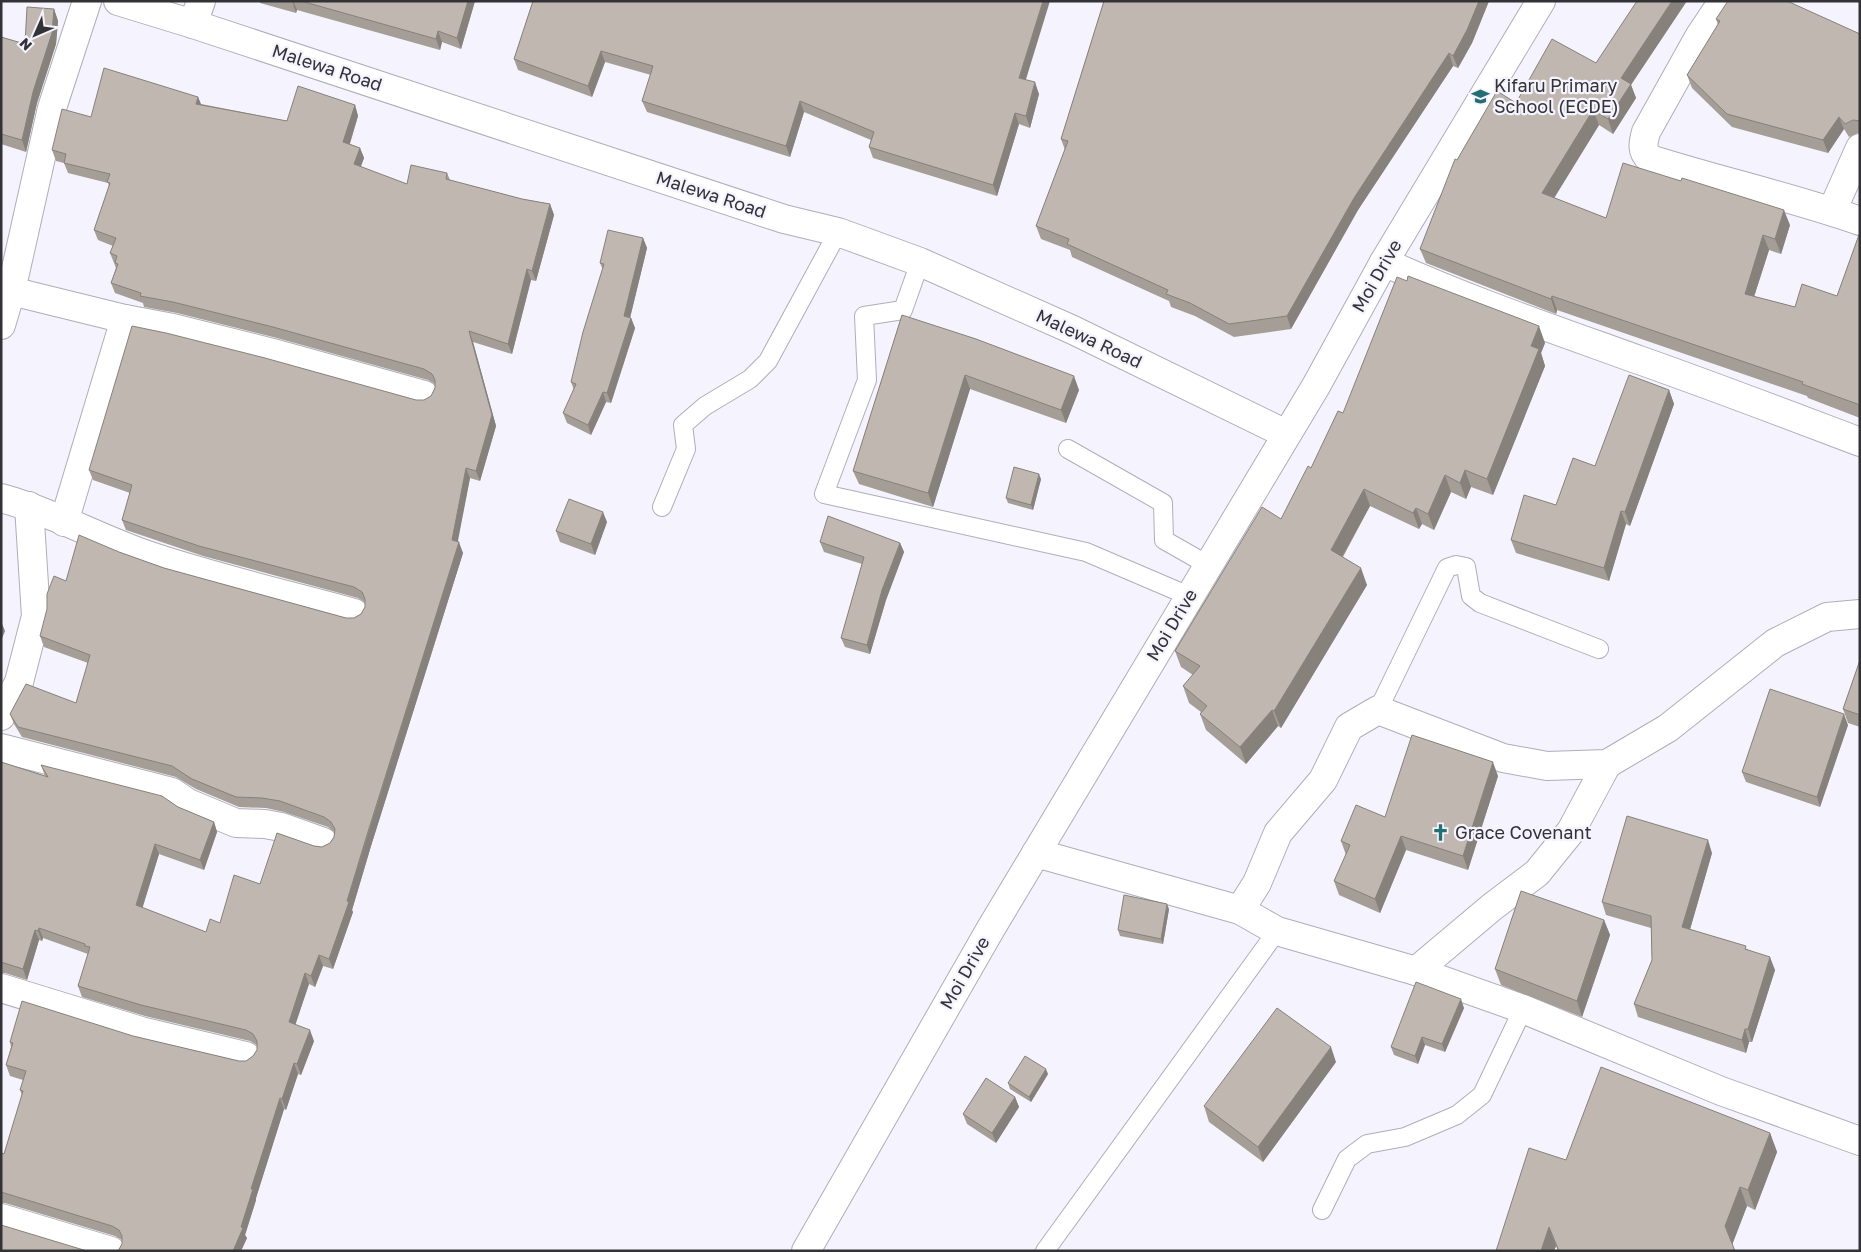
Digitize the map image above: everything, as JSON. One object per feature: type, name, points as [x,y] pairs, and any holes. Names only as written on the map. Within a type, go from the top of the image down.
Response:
[{"type":"street","points":[[1,325],[6,288],[52,108],[86,1]]},
{"type":"street","name":"Malewa Road","points":[[118,1],[197,13],[775,216],[838,232],[920,262],[1073,330],[1286,434]]},
{"type":"street","name":"Moi Drive","points":[[806,1251],[990,930],[1316,386],[1384,262],[1542,1]]},
{"type":"street","points":[[1723,1],[1700,37],[1646,132],[1643,145],[1645,154],[1650,159],[1703,176],[1832,211],[1860,221]]},
{"type":"street","points":[[1832,211],[1860,148]]},
{"type":"street","points":[[1384,262],[1435,286],[1498,310],[1642,360],[1860,442]]},
{"type":"street","points":[[6,288],[125,320],[173,328],[273,353],[424,395]]},
{"type":"street","points":[[64,522],[125,320]]},
{"type":"street","points":[[1,498],[29,506],[146,555],[216,576],[354,612]]},
{"type":"street","points":[[1,716],[19,682],[36,616],[29,506]]},
{"type":"street","points":[[1240,910],[1257,883],[1278,833],[1323,780],[1349,727],[1378,710],[1503,758],[1548,766],[1606,764],[1668,728],[1775,643],[1827,617],[1860,614]]},
{"type":"street","points":[[2,748],[172,792],[188,803],[236,823],[265,824],[281,827],[323,842]]},
{"type":"street","points":[[1416,971],[1492,907],[1537,873],[1571,831],[1606,764]]},
{"type":"street","points":[[1036,853],[1240,910],[1277,931],[1416,971],[1523,1009],[1721,1091],[1860,1141]]},
{"type":"street","points":[[1,988],[141,1031],[246,1056]]},
{"type":"street","points":[[1,1218],[111,1251]]},
{"type":"lane","points":[[662,507],[686,448],[683,425],[705,406],[750,379],[768,361],[838,232]]},
{"type":"lane","points":[[920,262],[903,310],[864,316],[867,380],[824,494],[1086,552],[1189,596]]},
{"type":"lane","points":[[1068,449],[1163,503],[1164,540],[1208,565]]},
{"type":"lane","points":[[1378,710],[1447,568],[1456,565],[1466,567],[1471,596],[1480,603],[1598,649]]},
{"type":"lane","points":[[1045,1251],[1277,931]]},
{"type":"lane","points":[[1322,1210],[1348,1159],[1367,1144],[1405,1137],[1457,1115],[1482,1095],[1523,1009]]},
{"type":"building","points":[[301,1],[468,1],[457,38],[438,31],[436,39]]},
{"type":"building","points":[[533,1],[1043,1],[1019,78],[1035,82],[1026,116],[1015,113],[993,185],[869,147],[874,132],[800,101],[786,146],[642,101],[653,66],[601,51],[588,86],[514,59]]},
{"type":"building","points":[[1104,1],[1479,1],[1467,30],[1453,56],[1449,53],[1354,198],[1287,316],[1229,324],[1190,303],[1166,294],[1168,290],[1067,244],[1069,239],[1036,226],[1068,141],[1061,139]]},
{"type":"building","points":[[1637,1],[1672,1],[1621,78],[1631,84],[1608,119],[1593,110],[1542,193],[1606,218],[1623,163],[1681,181],[1682,178],[1784,210],[1775,239],[1763,235],[1745,294],[1795,307],[1802,284],[1837,296],[1860,232],[1860,405],[1802,384],[1803,382],[1552,296],[1551,299],[1420,249],[1455,159],[1457,160],[1497,91],[1516,103],[1552,39],[1596,63]]},
{"type":"building","points":[[1728,1],[1787,1],[1860,34],[1860,121],[1853,120],[1845,124],[1839,117],[1823,140],[1727,114],[1687,75],[1720,21],[1716,19]]},
{"type":"building","points":[[27,7],[54,9],[52,33],[33,92],[22,140],[1,134],[1,37],[25,44]]},
{"type":"building","points":[[104,68],[198,97],[196,104],[287,121],[298,86],[355,105],[343,142],[360,148],[354,164],[407,184],[411,165],[447,173],[446,179],[522,199],[550,204],[532,271],[527,269],[508,344],[469,331],[492,415],[476,471],[466,468],[452,540],[459,542],[367,835],[347,901],[349,902],[329,959],[319,955],[311,976],[305,973],[289,1022],[310,1030],[297,1064],[294,1063],[282,1099],[280,1098],[251,1189],[253,1189],[241,1227],[243,1228],[233,1251],[118,1251],[122,1244],[122,1236],[119,1230],[112,1226],[1,1192],[1,1153],[4,1154],[23,1091],[20,1090],[26,1071],[6,1065],[13,1043],[10,1042],[22,1001],[133,1036],[239,1061],[246,1061],[253,1056],[257,1050],[257,1041],[253,1034],[246,1030],[141,1005],[78,986],[90,947],[39,928],[38,931],[35,930],[23,969],[1,962],[1,762],[48,777],[41,765],[162,796],[178,807],[214,822],[200,860],[155,844],[136,905],[206,932],[210,919],[220,923],[234,875],[260,884],[277,833],[322,847],[330,843],[334,837],[335,829],[331,822],[324,817],[280,801],[236,797],[192,779],[172,766],[18,727],[10,714],[26,684],[76,703],[90,655],[40,636],[47,609],[47,594],[54,576],[66,581],[79,535],[164,568],[346,618],[354,618],[361,614],[365,607],[365,599],[362,592],[354,587],[199,546],[122,520],[132,485],[89,470],[132,326],[265,358],[416,400],[424,400],[431,396],[435,388],[435,380],[432,374],[424,369],[273,327],[173,302],[140,296],[141,293],[111,283],[118,264],[115,263],[117,256],[110,253],[116,238],[94,230],[110,183],[107,182],[110,174],[64,163],[66,154],[52,150],[62,109],[91,117]]},
{"type":"building","points":[[608,230],[643,238],[624,316],[631,318],[607,393],[603,392],[588,425],[563,413],[576,384],[571,382],[583,332],[604,264],[600,263]]},
{"type":"building","points":[[1408,276],[1539,326],[1531,346],[1539,349],[1487,479],[1465,470],[1460,483],[1445,475],[1428,514],[1416,508],[1413,513],[1364,489],[1331,550],[1361,568],[1274,711],[1272,710],[1240,747],[1200,714],[1207,706],[1183,686],[1200,666],[1175,651],[1262,507],[1281,519],[1308,466],[1311,468],[1338,411],[1343,413],[1397,277],[1407,281]]},
{"type":"building","points":[[902,315],[976,339],[1074,376],[1061,410],[965,375],[928,493],[853,471]]},
{"type":"building","points":[[1629,375],[1669,390],[1625,512],[1621,511],[1604,568],[1511,540],[1524,495],[1556,505],[1573,458],[1595,466]]},
{"type":"building","points":[[1014,467],[1039,474],[1031,505],[1006,498]]},
{"type":"building","points":[[569,499],[603,512],[591,544],[556,531]]},
{"type":"building","points":[[828,516],[900,543],[882,590],[867,645],[841,638],[864,557],[820,542]]},
{"type":"building","points":[[1860,660],[1860,715],[1843,709]]},
{"type":"building","points":[[1770,689],[1844,714],[1817,797],[1742,772]]},
{"type":"building","points":[[1412,735],[1493,762],[1463,856],[1401,836],[1375,899],[1334,881],[1350,845],[1341,841],[1356,805],[1385,817]]},
{"type":"building","points":[[1627,816],[1708,840],[1682,927],[1746,946],[1745,949],[1770,957],[1748,1029],[1745,1029],[1742,1040],[1634,1004],[1652,960],[1651,916],[1602,902]]},
{"type":"building","points":[[1521,891],[1604,920],[1577,1001],[1495,969]]},
{"type":"building","points":[[1124,895],[1167,904],[1161,939],[1118,930]]},
{"type":"building","points":[[1416,982],[1461,999],[1442,1044],[1422,1037],[1415,1056],[1391,1047]]},
{"type":"building","points":[[1277,1008],[1331,1047],[1258,1147],[1204,1106]]},
{"type":"building","points":[[1025,1056],[1046,1069],[1029,1097],[1008,1083]]},
{"type":"building","points":[[1601,1067],[1770,1133],[1748,1190],[1740,1187],[1725,1226],[1735,1251],[1559,1251],[1549,1227],[1541,1251],[1496,1251],[1529,1148],[1566,1160]]},
{"type":"building","points":[[986,1078],[1015,1097],[992,1133],[963,1114]]},
{"type":"building","points":[[1,1225],[87,1251],[1,1251]]},
{"type":"place","name":"Kifaru Primary School (ECDE)","points":[[1480,96]]},
{"type":"place","name":"Grace Covenant","points":[[1441,833]]}]
